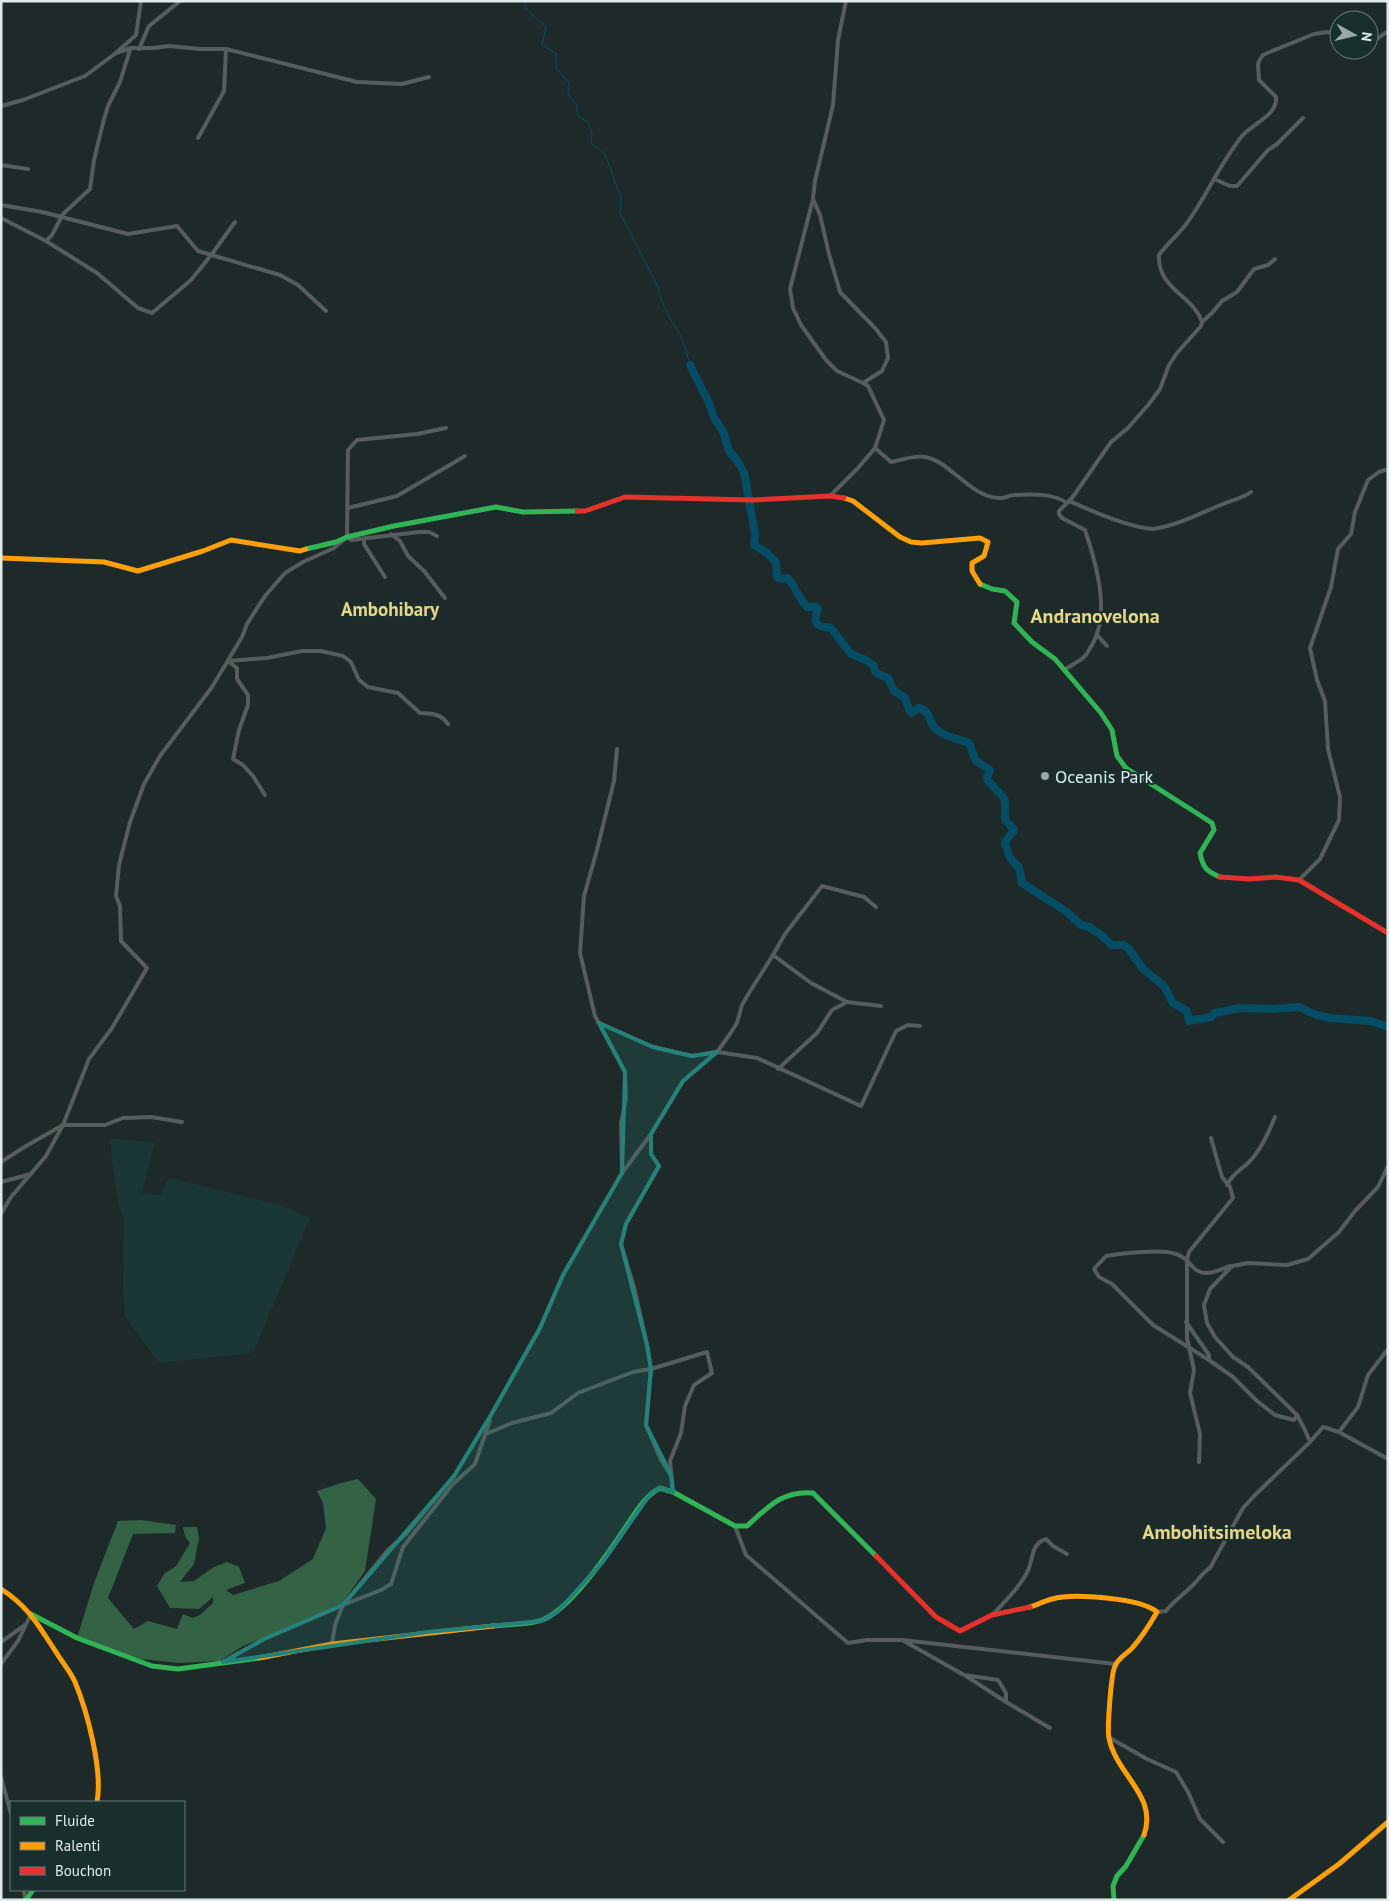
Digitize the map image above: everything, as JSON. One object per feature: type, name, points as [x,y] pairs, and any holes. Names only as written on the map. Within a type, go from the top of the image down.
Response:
[{"type":"street","points":[[1,106],[23,100],[85,76],[116,53],[136,35],[142,1]]},
{"type":"street","points":[[139,49],[149,26],[180,1]]},
{"type":"street","points":[[830,496],[875,448],[884,420],[868,386],[837,371],[826,360],[801,325],[793,308],[790,289],[813,199],[815,181],[833,105],[838,40],[846,1]]},
{"type":"street","points":[[1202,322],[1195,310],[1168,284],[1159,263],[1159,255],[1188,222],[1243,135],[1267,115],[1276,102],[1276,97],[1259,80],[1258,65],[1263,56],[1314,34],[1329,32]]},
{"type":"street","points":[[116,53],[130,50],[131,48],[169,46],[226,49],[357,82],[402,84],[428,77]]},
{"type":"street","points":[[198,138],[224,91],[226,49]]},
{"type":"street","points":[[46,241],[52,236],[63,214],[90,189],[94,160],[104,119],[120,82],[130,50]]},
{"type":"street","points":[[1214,179],[1230,186],[1237,186],[1246,178],[1268,150],[1304,118]]},
{"type":"street","points":[[1,165],[28,169]]},
{"type":"street","points":[[813,199],[820,215],[840,292],[886,342],[888,358],[882,371],[863,383]]},
{"type":"street","points":[[1,205],[62,217],[128,234],[177,226],[198,251],[280,275],[298,285],[326,311]]},
{"type":"street","points":[[1,218],[46,241],[97,273],[138,308],[152,313],[190,280],[235,222]]},
{"type":"street","points":[[1063,670],[1084,658],[1090,650],[1097,635],[1101,598],[1093,551],[1084,528],[1062,518],[1059,511],[1068,502],[1111,442],[1128,428],[1149,404],[1160,389],[1169,364],[1201,326],[1202,322],[1222,301],[1237,292],[1254,269],[1268,265],[1275,259]]},
{"type":"street","points":[[1,1214],[11,1197],[46,1156],[63,1125],[90,1059],[112,1028],[147,968],[121,941],[121,913],[116,896],[119,864],[130,822],[144,784],[160,756],[212,686],[260,603],[285,573],[303,562],[334,548],[347,537],[348,450],[357,440],[418,434],[446,428]]},
{"type":"street","points":[[875,448],[891,462],[925,456],[938,462],[980,492],[1000,499],[1012,495],[1047,496],[1062,499],[1101,515],[1144,528],[1160,528],[1201,515],[1251,492]]},
{"type":"street","points":[[348,508],[397,496],[465,456]]},
{"type":"street","points":[[1300,880],[1320,859],[1339,820],[1340,798],[1328,749],[1325,701],[1317,680],[1310,648],[1331,587],[1338,549],[1351,534],[1355,512],[1368,480],[1379,472],[1388,469]]},
{"type":"street","points":[[1,558],[104,562],[138,571],[232,540],[300,551],[394,526],[496,507],[523,512],[585,511],[625,497],[752,500],[842,497],[852,501],[900,537],[911,542],[922,543],[980,538],[988,542],[988,551],[984,558],[972,563],[972,571],[980,584],[992,589],[1005,591],[1017,602],[1014,623],[1032,642],[1055,659],[1107,721],[1112,730],[1116,756],[1126,768],[1212,823],[1214,830],[1200,853],[1202,864],[1206,871],[1222,878],[1250,879],[1275,877],[1300,880],[1388,932]]},
{"type":"street","points":[[347,537],[351,540],[418,532],[429,532],[437,536]]},
{"type":"street","points":[[391,534],[400,541],[408,556],[424,571],[445,598]]},
{"type":"street","points":[[364,539],[364,544],[385,577]]},
{"type":"street","points":[[1097,635],[1107,646]]},
{"type":"street","points":[[228,661],[321,651],[343,656],[351,662],[359,680],[368,687],[398,693],[420,713],[433,713],[444,719],[448,724]]},
{"type":"street","points":[[228,661],[237,668],[237,679],[248,696],[248,705],[239,730],[233,759],[243,765],[265,794]]},
{"type":"street","points":[[617,750],[614,781],[584,896],[580,953],[595,1016],[625,1072],[626,1099],[621,1123],[622,1173]]},
{"type":"street","points":[[332,1644],[335,1625],[343,1605],[388,1550],[406,1534],[454,1476],[540,1328],[563,1275],[622,1173],[651,1134],[684,1081],[717,1052],[737,1023],[742,1005],[748,993],[785,934],[822,886],[864,897],[876,907]]},
{"type":"street","points":[[773,955],[811,983],[847,1002],[881,1006]]},
{"type":"street","points":[[778,1069],[817,1033],[832,1010],[847,1002]]},
{"type":"street","points":[[599,1023],[653,1047],[692,1056],[717,1052],[757,1058],[861,1106],[896,1031],[908,1025],[920,1026]]},
{"type":"street","points":[[1,1162],[63,1125],[105,1125],[124,1118],[151,1117],[182,1122]]},
{"type":"street","points":[[1227,1185],[1230,1177],[1249,1162],[1263,1146],[1275,1117]]},
{"type":"street","points":[[651,1134],[651,1154],[659,1166],[626,1224],[621,1244],[648,1345],[651,1368],[646,1425],[661,1460],[671,1475]]},
{"type":"street","points":[[1200,1462],[1200,1434],[1190,1393],[1194,1370],[1186,1322],[1186,1260],[1189,1252],[1233,1198],[1230,1187],[1222,1177],[1211,1138]]},
{"type":"street","points":[[1296,1415],[1294,1420],[1275,1415],[1257,1401],[1233,1377],[1153,1326],[1112,1284],[1099,1277],[1094,1269],[1106,1256],[1142,1252],[1176,1254],[1186,1260],[1196,1271],[1206,1274],[1248,1263],[1287,1265],[1308,1259],[1339,1232],[1355,1211],[1378,1187],[1388,1166]]},
{"type":"street","points":[[1,1182],[31,1174]]},
{"type":"street","points":[[1232,1266],[1210,1289],[1204,1305],[1207,1323],[1215,1337],[1233,1356],[1248,1367],[1296,1415],[1310,1442]]},
{"type":"street","points":[[1186,1322],[1209,1355],[1209,1360]]},
{"type":"street","points":[[1340,1432],[1358,1407],[1368,1375],[1388,1349]]},
{"type":"street","points":[[486,1434],[512,1424],[551,1413],[578,1393],[633,1372],[707,1352],[712,1373],[694,1385],[685,1406],[681,1433],[670,1461],[673,1492]]},
{"type":"street","points":[[223,1662],[264,1639],[381,1590],[391,1584],[403,1547],[454,1484],[475,1464],[491,1415]]},
{"type":"street","points":[[32,1614],[77,1638],[152,1666],[178,1669],[271,1656],[332,1644],[541,1621],[557,1612],[602,1563],[639,1507],[651,1493],[660,1488],[673,1492],[735,1526],[747,1526],[784,1495],[802,1491],[813,1493],[936,1617],[960,1631],[992,1615],[1037,1605],[1052,1599],[1124,1600],[1150,1606],[1157,1612],[1166,1611],[1177,1598],[1194,1585],[1203,1572],[1210,1568],[1243,1508],[1323,1427],[1340,1432],[1388,1459]]},
{"type":"street","points":[[735,1526],[746,1555],[848,1643],[867,1640],[902,1640],[1115,1664]]},
{"type":"street","points":[[992,1615],[1007,1599],[1029,1569],[1033,1549],[1042,1540],[1046,1539],[1052,1546],[1067,1554]]},
{"type":"street","points":[[1,1589],[16,1599],[32,1614],[74,1680],[88,1721],[96,1763],[99,1792],[97,1801]]},
{"type":"street","points":[[1114,1900],[1113,1886],[1117,1876],[1126,1866],[1145,1834],[1148,1820],[1143,1798],[1123,1771],[1109,1738],[1112,1676],[1115,1664],[1134,1646],[1157,1612]]},
{"type":"street","points":[[1,1664],[18,1641],[32,1614]]},
{"type":"street","points":[[1,1642],[26,1624]]},
{"type":"street","points":[[902,1640],[964,1675],[1050,1728]]},
{"type":"street","points":[[964,1675],[998,1680],[1006,1693],[1006,1702]]},
{"type":"street","points":[[1109,1738],[1147,1759],[1176,1772],[1200,1818],[1223,1842]]},
{"type":"street","points":[[1,1776],[10,1810]]},
{"type":"street","points":[[1289,1900],[1339,1864],[1388,1822]]},
{"type":"highlighted area","points":[[599,1023],[653,1047],[692,1056],[717,1052],[683,1081],[651,1134],[651,1154],[659,1166],[626,1224],[621,1244],[647,1345],[651,1369],[646,1425],[671,1475],[673,1492],[660,1488],[651,1493],[602,1563],[557,1612],[541,1621],[428,1632],[223,1662],[264,1639],[343,1605],[454,1476],[491,1415],[540,1328],[563,1275],[622,1173],[625,1072]]},
{"type":"shaded area","points":[[110,1138],[155,1143],[142,1193],[160,1195],[169,1178],[280,1205],[310,1218],[253,1353],[159,1363],[125,1316],[123,1286],[124,1219],[119,1208]]},
{"type":"green space","points":[[358,1479],[376,1499],[365,1571],[341,1605],[243,1646],[220,1661],[179,1663],[141,1659],[77,1638],[94,1583],[118,1521],[141,1520],[176,1525],[175,1533],[133,1534],[108,1598],[134,1629],[148,1621],[177,1629],[183,1614],[193,1618],[200,1615],[213,1603],[213,1597],[199,1609],[170,1608],[157,1586],[164,1574],[176,1566],[190,1543],[185,1536],[183,1527],[197,1527],[199,1538],[194,1564],[180,1582],[194,1581],[214,1567],[227,1562],[239,1567],[245,1583],[226,1590],[233,1595],[279,1581],[313,1559],[326,1528],[323,1503],[317,1491]]},
{"type":"waterway","points":[[525,1],[526,9],[546,27],[542,45],[556,53],[556,68],[569,83],[568,94],[577,106],[577,113],[580,118],[587,121],[592,133],[591,143],[605,154],[621,198],[620,213],[658,287],[661,300],[682,339],[690,365]]},
{"type":"waterway","points":[[690,365],[709,403],[714,418],[723,431],[729,451],[744,472],[755,534],[754,545],[767,553],[776,562],[777,577],[780,579],[788,578],[807,607],[816,607],[818,609],[817,624],[822,627],[831,628],[851,654],[866,660],[873,665],[878,674],[888,678],[894,691],[905,698],[910,712],[912,713],[918,708],[922,709],[927,713],[933,725],[939,731],[947,736],[969,743],[976,761],[990,770],[987,778],[988,781],[1005,801],[1005,819],[1014,830],[1005,842],[1009,856],[1019,867],[1022,883],[1067,912],[1081,925],[1089,927],[1101,935],[1112,945],[1124,945],[1129,949],[1143,969],[1164,986],[1173,1003],[1187,1011],[1189,1021],[1211,1017],[1215,1013],[1240,1008],[1274,1009],[1299,1007],[1316,1015],[1371,1021],[1388,1027]]},
{"type":"traffic: fast","points":[[306,549],[394,526],[496,507],[523,512],[577,511]]},
{"type":"traffic: fast","points":[[980,584],[992,589],[1005,591],[1017,602],[1014,623],[1032,642],[1055,659],[1101,713],[1112,730],[1117,756],[1126,768],[1212,823],[1214,830],[1200,853],[1206,868],[1211,873],[1220,877]]},
{"type":"traffic: fast","points":[[493,1626],[537,1622],[553,1614],[564,1605],[587,1581],[644,1501],[660,1488],[673,1492],[735,1526],[747,1526],[769,1506],[784,1497],[793,1494],[813,1493],[876,1556]]},
{"type":"traffic: fast","points":[[31,1614],[77,1638],[152,1666],[178,1669],[259,1658]]},
{"type":"traffic: fast","points":[[1114,1900],[1113,1886],[1117,1876],[1126,1866],[1144,1835]]},
{"type":"traffic: fast","points":[[26,1900],[32,1891]]},
{"type":"traffic: slow","points":[[844,498],[853,501],[900,537],[911,542],[922,543],[980,538],[988,542],[984,556],[972,563],[972,571],[980,584]]},
{"type":"traffic: slow","points":[[1,558],[104,562],[138,571],[203,551],[231,540],[300,551],[306,549]]},
{"type":"traffic: slow","points":[[1,1589],[19,1603],[32,1617],[75,1682],[93,1741],[98,1774],[97,1801]]},
{"type":"traffic: slow","points":[[1030,1607],[1062,1597],[1090,1597],[1137,1603],[1157,1612],[1140,1639],[1118,1660],[1115,1666],[1109,1714],[1109,1738],[1113,1751],[1141,1796],[1145,1808],[1147,1821],[1144,1835]]},
{"type":"traffic: slow","points":[[259,1658],[332,1644],[493,1626]]},
{"type":"traffic: slow","points":[[1289,1900],[1339,1864],[1388,1822]]},
{"type":"traffic: jam","points":[[577,511],[585,511],[625,497],[752,500],[830,496],[844,498]]},
{"type":"traffic: jam","points":[[1220,877],[1250,879],[1275,877],[1299,880],[1388,933]]},
{"type":"traffic: jam","points":[[876,1556],[936,1617],[960,1631],[992,1615],[1030,1607]]},
{"type":"place","name":"Oceanis Park","points":[[1045,776]]},
{"type":"district","name":"Ambohibary","points":[[390,609]]},
{"type":"district","name":"Andranovelona","points":[[1095,616]]},
{"type":"district","name":"Ambohitsimeloka","points":[[1217,1532]]}]
